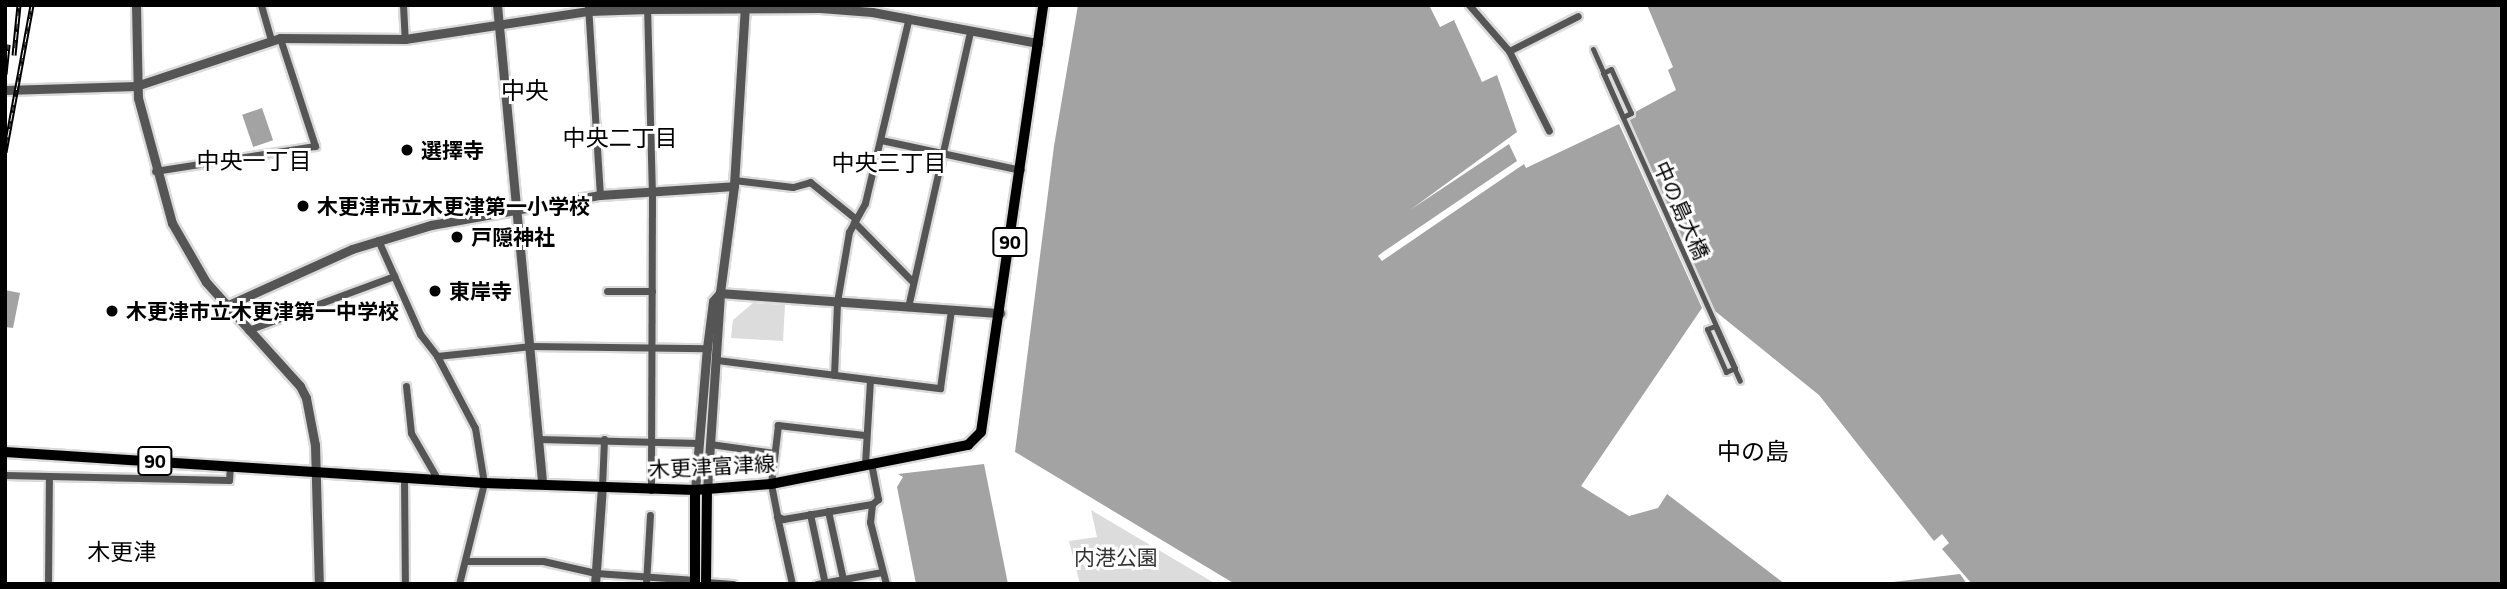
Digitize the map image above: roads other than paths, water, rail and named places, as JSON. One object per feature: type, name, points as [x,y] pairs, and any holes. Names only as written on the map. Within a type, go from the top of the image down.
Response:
[{"type":"main road","name":"木更津富津線","points":[[5,452],[316,470],[484,483],[701,490],[771,484],[964,446],[976,440],[1000,313],[1043,5]]},
{"type":"main road","points":[[700,583],[701,490]]},
{"type":"street","points":[[136,5],[136,86],[155,171],[180,241],[226,306],[303,392],[311,419],[316,470],[319,584]]},
{"type":"street","points":[[155,171],[315,146],[261,5]]},
{"type":"street","points":[[403,5],[405,39]]},
{"type":"street","points":[[498,5],[542,484]]},
{"type":"street","points":[[1469,5],[1509,51],[1549,131]]},
{"type":"street","points":[[701,490],[710,444],[720,293],[734,183],[745,6]]},
{"type":"street","points":[[648,7],[653,347],[651,490]]},
{"type":"street","points":[[5,90],[136,86],[276,40],[405,39],[589,8],[820,8],[1038,43]]},
{"type":"street","points":[[589,8],[600,195]]},
{"type":"street","points":[[1509,51],[1578,16]]},
{"type":"street","points":[[834,375],[837,302],[855,220],[865,204],[908,21]]},
{"type":"street","points":[[908,307],[970,32]]},
{"type":"street","name":"中の島大橋","points":[[1593,49],[1623,117],[1631,113],[1611,69],[1603,73],[1735,368],[1726,372],[1707,329],[1715,326],[1725,348],[1730,359],[1735,370],[1740,381]]},
{"type":"street","points":[[881,140],[1021,170]]},
{"type":"street","points":[[226,306],[378,240],[518,209],[600,195],[734,183],[793,187],[810,183],[855,220],[912,281]]},
{"type":"street","points":[[378,240],[420,334],[437,356],[475,428],[484,483],[459,584]]},
{"type":"street","points":[[248,330],[394,276]]},
{"type":"street","points":[[607,291],[652,291]]},
{"type":"street","points":[[720,293],[1000,313]]},
{"type":"street","points":[[701,490],[699,443],[707,348],[713,301],[720,293]]},
{"type":"street","points":[[717,360],[940,388],[951,310]]},
{"type":"street","points":[[437,356],[531,346],[707,348]]},
{"type":"street","points":[[777,516],[783,519],[872,503],[878,499],[868,464],[864,435],[870,381]]},
{"type":"street","points":[[406,386],[411,433],[438,480]]},
{"type":"street","points":[[792,584],[771,484],[778,425],[864,435]]},
{"type":"street","points":[[538,439],[652,439],[699,443]]},
{"type":"street","points":[[595,584],[604,439]]},
{"type":"street","points":[[710,444],[774,453]]},
{"type":"street","points":[[5,475],[229,480],[230,465]]},
{"type":"street","points":[[48,584],[49,476]]},
{"type":"street","points":[[404,478],[405,584]]},
{"type":"street","points":[[872,503],[870,522],[886,584]]},
{"type":"street","points":[[828,511],[843,581]]},
{"type":"street","points":[[810,514],[822,583],[882,572]]},
{"type":"street","points":[[646,580],[650,515]]},
{"type":"street","points":[[466,561],[543,561],[596,573],[646,580],[733,584]]},
{"type":"railway","points":[[14,55],[19,5]]},
{"type":"railway","points":[[5,152],[32,5]]},
{"type":"railway","points":[[5,74],[8,44]]},
{"type":"place","name":"選擇寺","points":[[407,150]]},
{"type":"place","name":"木更津市立木更津第一小学校","points":[[303,206]]},
{"type":"place","name":"戸隠神社","points":[[457,237]]},
{"type":"place","name":"東岸寺","points":[[435,291]]},
{"type":"place","name":"木更津市立木更津第一中学校","points":[[112,311]]},
{"type":"district","name":"中央","points":[[525,91]]},
{"type":"district","name":"中央二丁目","points":[[620,138]]},
{"type":"district","name":"中央一丁目","points":[[254,161]]},
{"type":"district","name":"中央三丁目","points":[[889,163]]},
{"type":"district","name":"中の島","points":[[1753,452]]},
{"type":"district","name":"木更津","points":[[122,552]]},
{"type":"park label","name":"内港公園","points":[[1116,557]]}]
